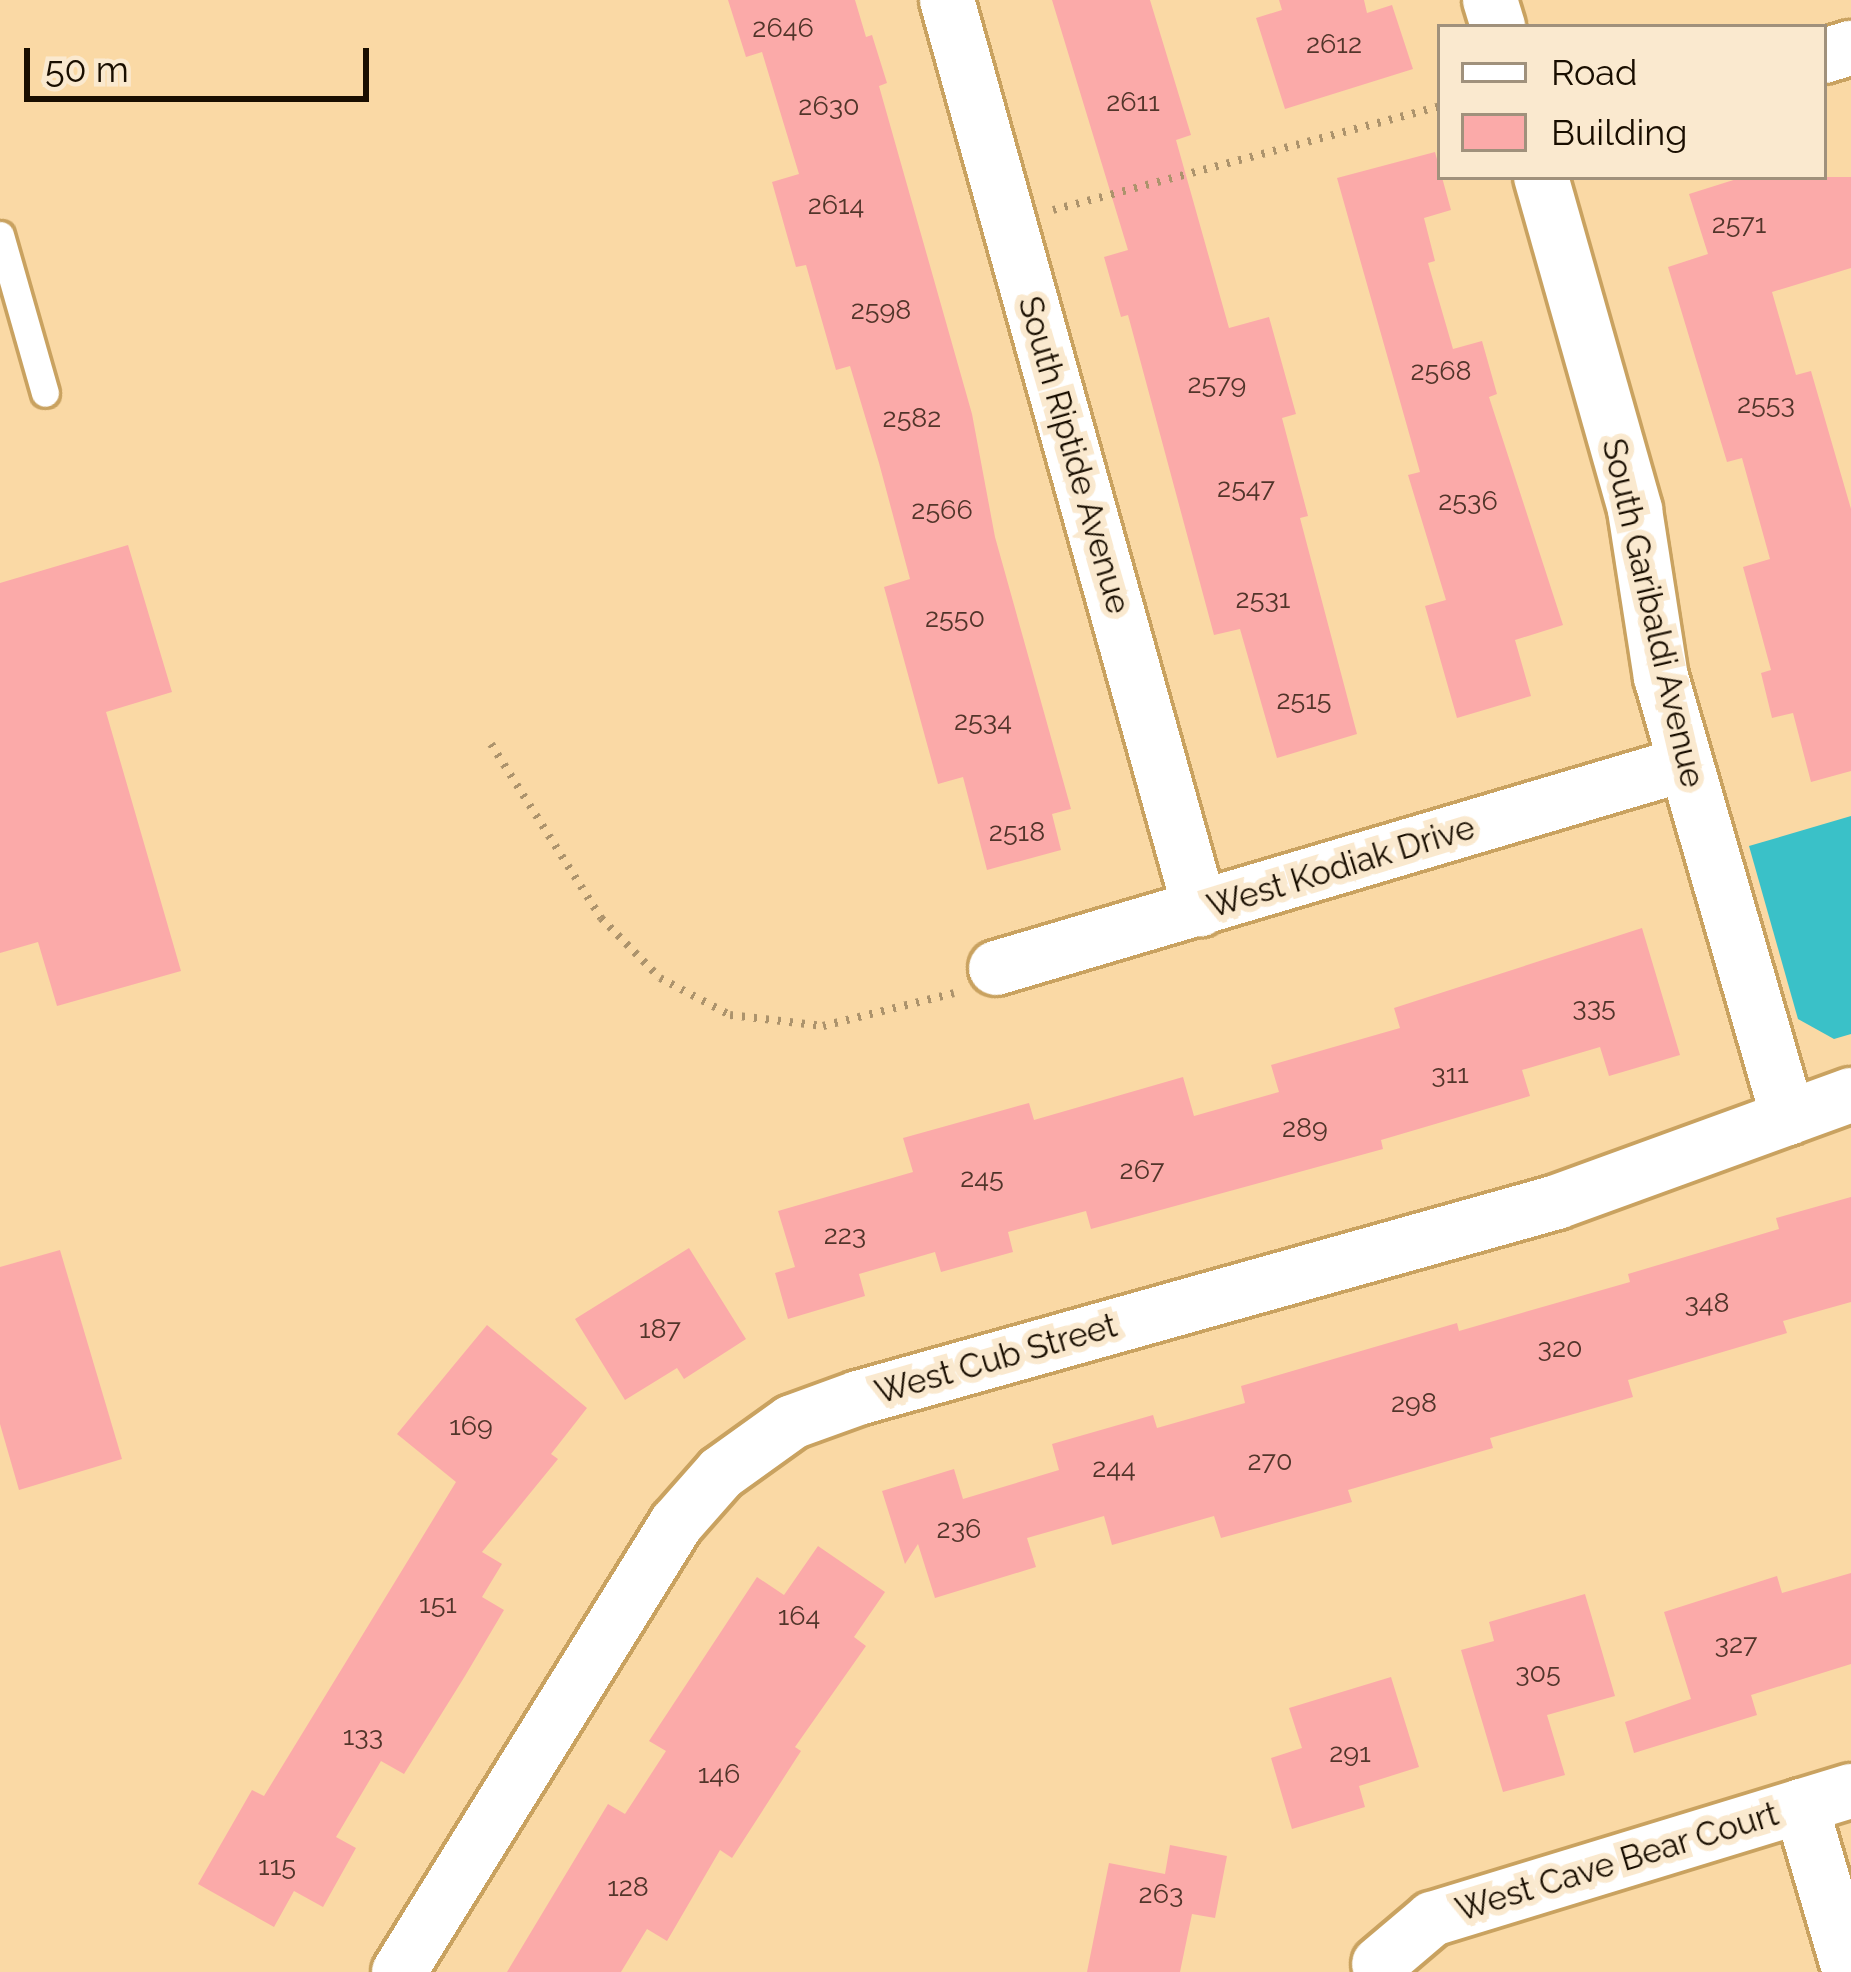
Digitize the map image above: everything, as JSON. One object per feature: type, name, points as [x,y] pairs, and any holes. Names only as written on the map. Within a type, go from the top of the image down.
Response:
[{"type":"street","name":"South Riptide Avenue","points":[[947,0],[1200,909]]},
{"type":"street","name":"South Garibaldi Avenue","points":[[1541,180],[1635,510],[1661,677],[1788,1118]]},
{"type":"street","name":"West Kodiak Drive","points":[[981,979],[1685,764]]},
{"type":"street","name":"West Cub Street","points":[[398,1972],[676,1524],[721,1473],[792,1423],[858,1398],[1557,1202],[1851,1095]]},
{"type":"street","name":"West Cave Bear Court","points":[[1378,1964],[1432,1918],[1826,1798]]},
{"type":"street","points":[[1826,1798],[1850,1972]]},
{"type":"lane","points":[[0,236],[45,393]]},
{"type":"path","points":[[1009,222],[1437,107]]},
{"type":"path","points":[[491,744],[512,768],[602,919],[660,978],[730,1015],[823,1026],[981,979]]},
{"type":"water","points":[[1851,816],[1851,1034],[1834,1039],[1798,1019],[1749,846]]},
{"type":"building","points":[[728,0],[855,0],[866,37],[872,35],[887,83],[879,86],[972,414],[995,537],[1071,809],[1052,814],[1061,850],[987,870],[963,777],[938,784],[884,587],[910,579],[879,463],[850,366],[836,370],[806,265],[796,267],[772,182],[799,174],[762,52],[746,57]]},
{"type":"building","points":[[1052,0],[1150,0],[1191,135],[1176,140],[1229,328],[1269,317],[1296,414],[1282,418],[1308,516],[1300,518],[1357,734],[1277,758],[1240,629],[1214,635],[1128,315],[1121,317],[1104,257],[1128,250]]},
{"type":"building","points":[[1279,0],[1364,0],[1367,13],[1392,5],[1413,69],[1285,109],[1256,18],[1282,10]]},
{"type":"building","points":[[1435,152],[1437,180],[1443,180],[1451,210],[1424,218],[1435,261],[1428,263],[1453,349],[1482,341],[1497,394],[1489,397],[1563,625],[1515,640],[1531,696],[1457,718],[1425,606],[1446,600],[1408,475],[1420,472],[1337,178]]},
{"type":"building","points":[[1851,177],[1851,268],[1772,292],[1796,375],[1811,371],[1851,509],[1851,771],[1811,782],[1793,713],[1772,718],[1761,673],[1771,670],[1743,567],[1770,559],[1742,458],[1727,462],[1668,267],[1708,254],[1689,194],[1733,180]]},
{"type":"building","points":[[128,545],[172,692],[106,712],[181,971],[57,1006],[38,942],[0,953],[0,583]]},
{"type":"building","points":[[1642,928],[1680,1055],[1609,1076],[1600,1047],[1522,1070],[1530,1096],[1381,1140],[1383,1149],[1091,1229],[1086,1211],[1008,1232],[1013,1252],[941,1272],[935,1252],[859,1274],[865,1296],[788,1319],[775,1273],[795,1267],[778,1211],[913,1172],[903,1138],[1029,1103],[1034,1120],[1183,1077],[1194,1116],[1279,1092],[1271,1065],[1400,1028],[1394,1008]]},
{"type":"building","points":[[1851,1197],[1851,1302],[1783,1321],[1787,1333],[1628,1380],[1633,1397],[1490,1438],[1493,1448],[1348,1490],[1352,1502],[1221,1538],[1214,1516],[1112,1545],[1104,1516],[1027,1538],[1036,1567],[935,1598],[918,1544],[905,1564],[882,1491],[954,1469],[963,1499],[1059,1470],[1052,1444],[1153,1415],[1157,1428],[1245,1403],[1241,1386],[1457,1323],[1459,1331],[1630,1282],[1628,1274],[1779,1229],[1776,1218]]},
{"type":"building","points":[[689,1248],[746,1339],[684,1379],[677,1368],[625,1400],[575,1319]]},
{"type":"building","points":[[60,1250],[122,1459],[19,1490],[0,1424],[0,1267]]},
{"type":"building","points":[[487,1325],[587,1408],[551,1454],[558,1459],[482,1552],[502,1564],[482,1597],[504,1610],[465,1676],[404,1774],[381,1761],[336,1837],[356,1848],[323,1907],[294,1891],[274,1927],[198,1884],[252,1790],[264,1796],[456,1482],[397,1434]]},
{"type":"building","points":[[818,1546],[885,1592],[854,1637],[866,1646],[795,1747],[801,1751],[732,1858],[720,1850],[667,1941],[647,1929],[621,1972],[507,1972],[608,1804],[625,1814],[666,1751],[649,1741],[757,1577],[784,1595]]},
{"type":"building","points":[[1851,1573],[1851,1664],[1751,1695],[1757,1715],[1634,1753],[1625,1722],[1691,1699],[1664,1612],[1777,1576],[1782,1593]]},
{"type":"building","points":[[1585,1594],[1615,1696],[1547,1715],[1565,1775],[1503,1792],[1461,1650],[1494,1641],[1489,1622]]},
{"type":"building","points":[[1391,1677],[1419,1767],[1359,1786],[1365,1807],[1292,1829],[1271,1758],[1302,1748],[1289,1708]]},
{"type":"building","points":[[1170,1845],[1227,1856],[1215,1918],[1192,1914],[1180,1972],[1087,1972],[1109,1863],[1165,1874]]}]
